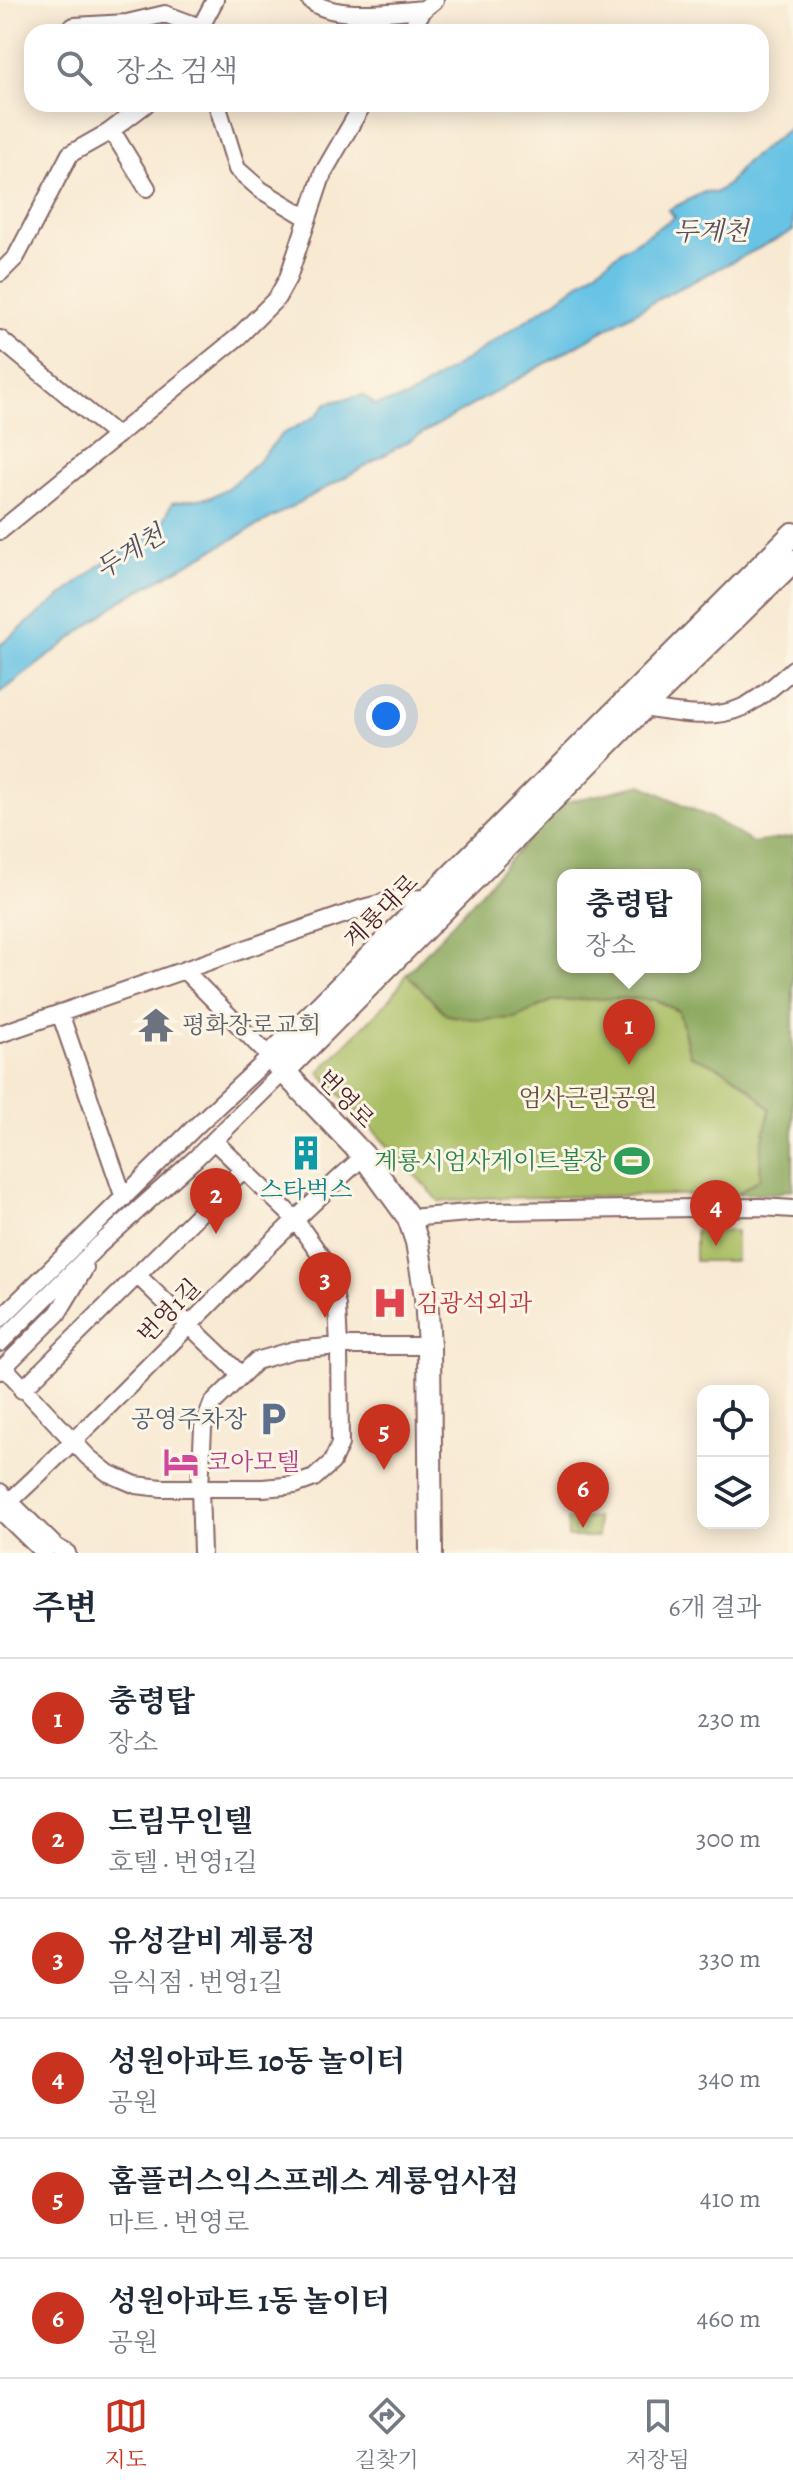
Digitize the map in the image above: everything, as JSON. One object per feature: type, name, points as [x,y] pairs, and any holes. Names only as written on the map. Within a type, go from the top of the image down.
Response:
[{"type":"main road","name":"계룡대로","points":[[277,1064],[429,898],[793,534]]},
{"type":"main road","name":"계룡대로","points":[[277,1064],[793,561]]},
{"type":"main road","name":"번영로","points":[[277,1064],[364,1156],[409,1218],[417,1242],[426,1297],[429,1346],[431,1553]]},
{"type":"street","points":[[202,24],[215,0]]},
{"type":"street","points":[[310,0],[317,7],[337,13],[430,4]]},
{"type":"street","points":[[415,24],[430,4]]},
{"type":"street","points":[[109,24],[165,14],[186,24]]},
{"type":"street","points":[[0,273],[16,257],[70,154],[109,132],[135,112]]},
{"type":"street","points":[[219,112],[237,169],[261,190],[306,217]]},
{"type":"street","points":[[0,531],[238,337],[277,298],[288,278],[323,173],[358,112]]},
{"type":"street","points":[[109,132],[117,139],[147,188]]},
{"type":"street","points":[[0,339],[117,436]]},
{"type":"street","points":[[643,708],[705,715],[742,708],[793,669]]},
{"type":"street","points":[[678,675],[673,694],[685,713]]},
{"type":"street","points":[[0,1034],[363,908],[398,899],[429,898]]},
{"type":"street","points":[[184,970],[277,1064]]},
{"type":"street","points":[[60,1013],[124,1198]]},
{"type":"street","name":"계룡대로","points":[[0,1343],[98,1246],[214,1141],[277,1064]]},
{"type":"street","name":"계룡대로","points":[[0,1319],[194,1128],[277,1064]]},
{"type":"street","points":[[98,1246],[58,1313],[2,1369],[73,1443],[108,1473],[136,1485],[162,1488],[295,1485],[314,1478],[332,1462],[340,1444],[339,1346],[337,1306],[328,1266],[294,1218],[214,1141]]},
{"type":"street","name":"번영1길","points":[[2,1502],[73,1443],[294,1218],[364,1156]]},
{"type":"street","points":[[22,1390],[244,1169]]},
{"type":"street","points":[[409,1218],[491,1211],[793,1209]]},
{"type":"street","points":[[137,1275],[241,1375]]},
{"type":"street","points":[[202,1553],[200,1488],[203,1428],[212,1404],[256,1361],[294,1350],[339,1346],[429,1346]]},
{"type":"street","points":[[2,1502],[44,1553]]},
{"type":"street","points":[[2,1502],[67,1553]]},
{"type":"green space","points":[[642,785],[713,819],[753,843],[793,837],[793,1189],[777,1193],[737,1194],[760,1178],[761,1149],[770,1109],[734,1076],[690,1056],[679,1011],[656,1000],[551,1001],[515,1018],[481,1020],[447,1015],[407,974],[561,803]]},
{"type":"green space","name":"엄사근린공원","points":[[407,974],[447,1015],[481,1020],[515,1018],[551,1001],[620,998],[656,1000],[679,1012],[690,1056],[734,1076],[770,1109],[761,1149],[760,1179],[737,1194],[484,1198],[440,1202],[319,1072],[392,997]]},
{"type":"green space","points":[[695,1230],[736,1231],[736,1261],[695,1261]]},
{"type":"green space","points":[[597,1518],[598,1537],[568,1537],[567,1519]]},
{"type":"water","name":"두계천","points":[[793,125],[793,231],[664,296],[122,600],[0,693],[0,645],[99,566],[160,529],[172,503],[211,497],[229,487],[257,463],[281,435],[316,416],[327,403],[363,395],[375,405],[407,398],[557,300],[624,249],[675,217],[668,210],[704,192],[715,193],[728,184],[745,163]]},
{"type":"place","name":"평화장로교회","points":[[156,1025]]},
{"type":"place","name":"충령탑","points":[[629,1065]]},
{"type":"place","name":"스타벅스","points":[[306,1153]]},
{"type":"place","name":"계룡시엄사게이트볼장","points":[[632,1161]]},
{"type":"place","name":"드림무인텔","points":[[216,1234]]},
{"type":"place","name":"성원아파트 10동 놀이터","points":[[716,1246]]},
{"type":"place","name":"김광석외과","points":[[390,1303]]},
{"type":"place","name":"유성갈비 계룡정","points":[[325,1318]]},
{"type":"place","name":"공영주차장","points":[[273,1419]]},
{"type":"place","name":"코아모텔","points":[[181,1462]]},
{"type":"place","name":"홈플러스익스프레스 계룡엄사점","points":[[384,1470]]},
{"type":"place","name":"성원아파트 1동 놀이터","points":[[583,1528]]}]
